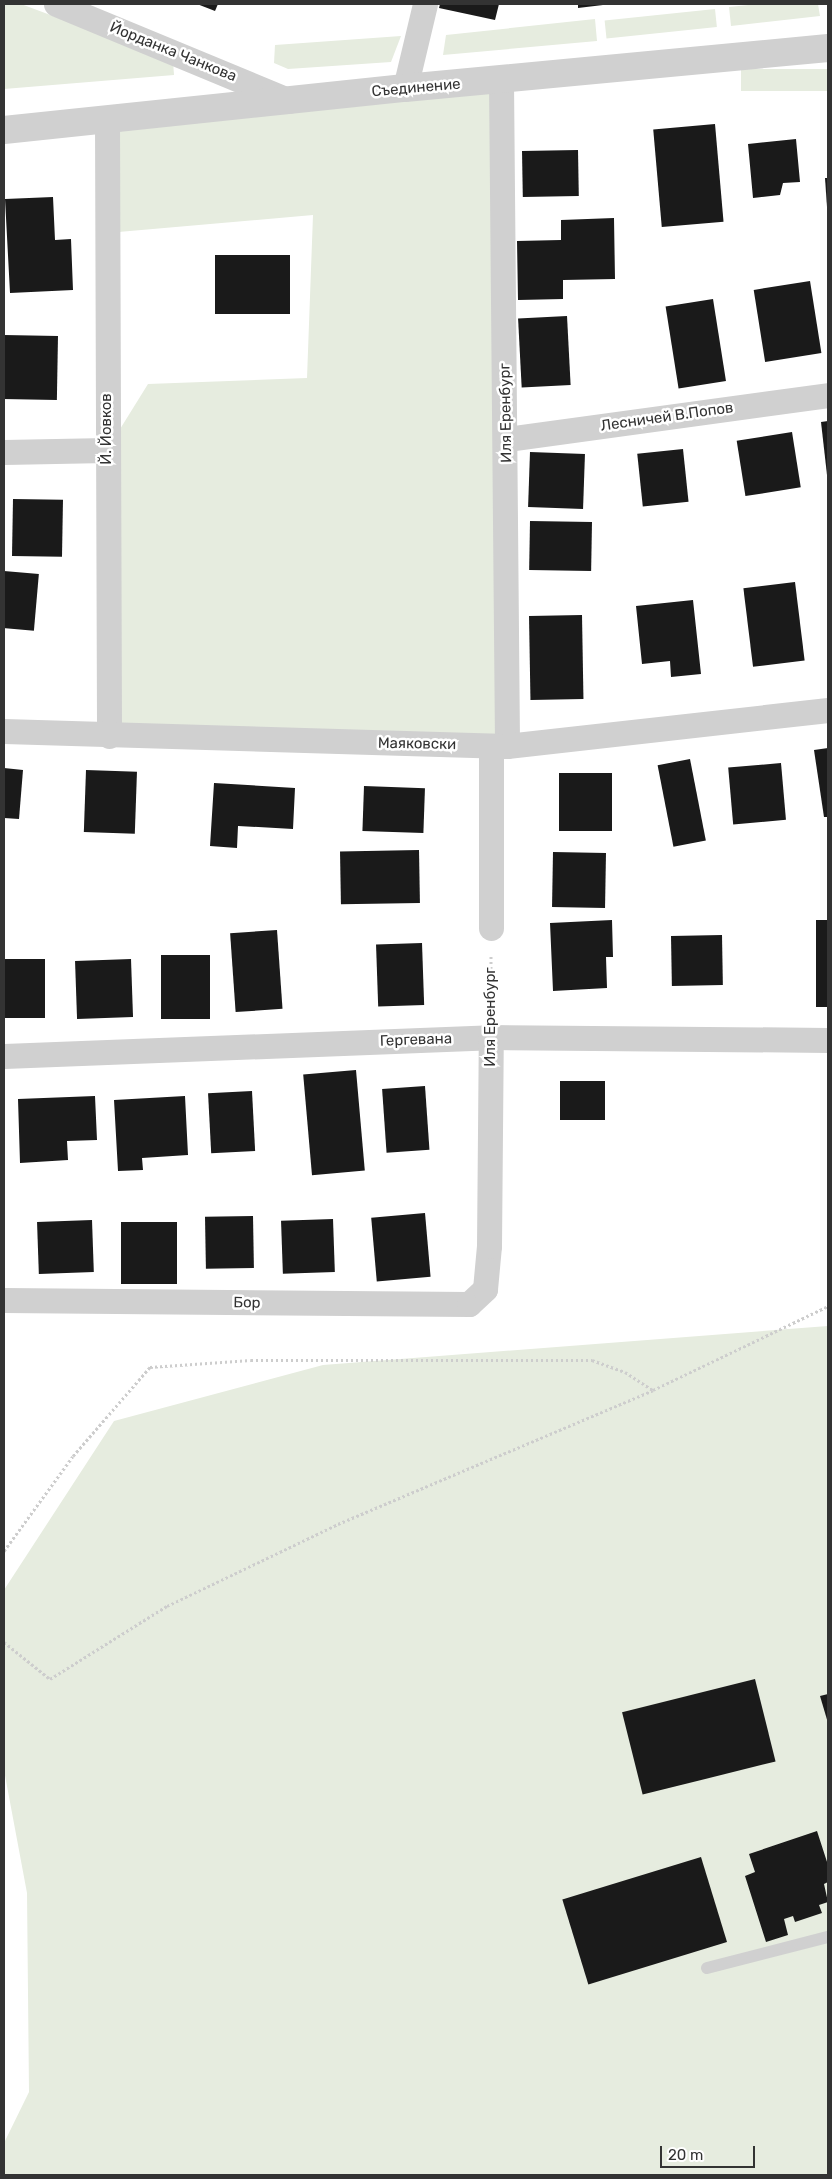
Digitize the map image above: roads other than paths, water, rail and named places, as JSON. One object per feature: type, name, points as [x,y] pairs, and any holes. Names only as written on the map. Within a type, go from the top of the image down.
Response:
[{"type":"street","name":"Йорданка Чанкова","points":[[56,4],[290,100]]},
{"type":"street","points":[[405,88],[425,4]]},
{"type":"street","name":"Съединение","points":[[4,130],[107,121],[405,88],[501,81],[828,48]]},
{"type":"street","name":"Иля Еренбург","points":[[491,928],[499,746],[506,439],[501,81]]},
{"type":"street","name":"Й. Йовков","points":[[107,121],[109,736]]},
{"type":"street","name":"Лесничей В.Попов","points":[[506,439],[828,395]]},
{"type":"street","points":[[4,452],[107,450]]},
{"type":"street","name":"Маяковски","points":[[4,731],[109,736],[499,746],[828,710]]},
{"type":"street","name":"Иля Еренбург","points":[[485,1289],[489,1246],[491,1037]]},
{"type":"street","name":"Гергевана","points":[[4,1056],[491,1037],[828,1040]]},
{"type":"street","name":"Бор","points":[[4,1300],[442,1306],[469,1304],[485,1289]]},
{"type":"lane","points":[[707,1968],[828,1937]]}]
